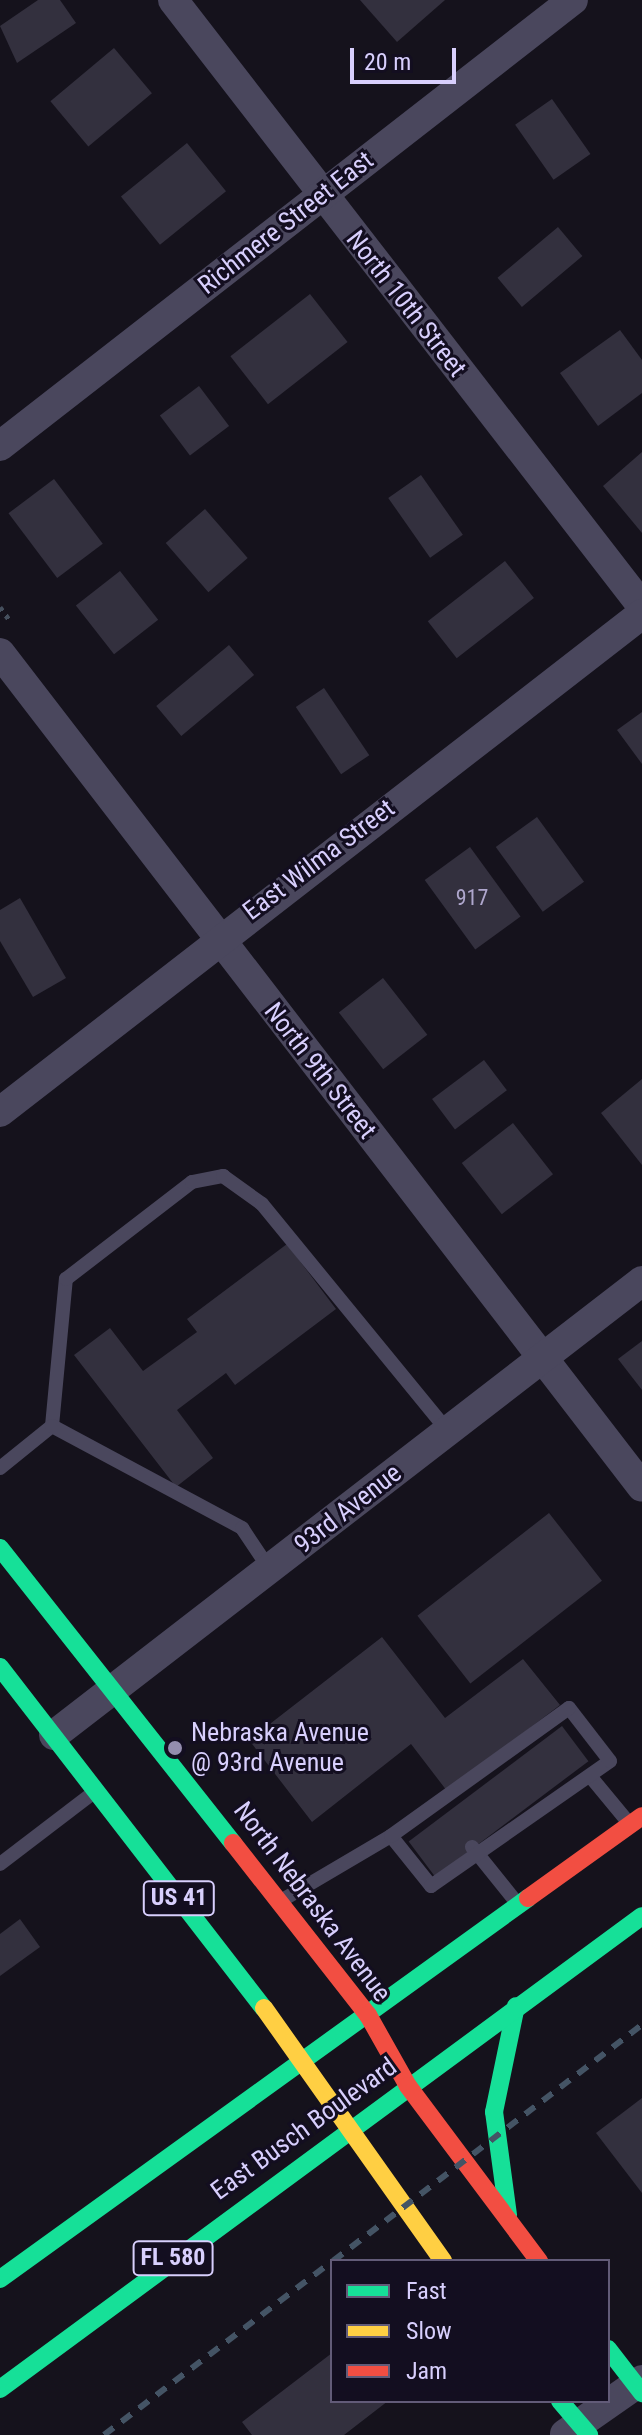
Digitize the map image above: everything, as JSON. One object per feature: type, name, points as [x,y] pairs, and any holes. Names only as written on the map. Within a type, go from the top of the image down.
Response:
[{"type":"main road","name":"North Nebraska Avenue","points":[[0,1548],[115,1689],[368,2015],[408,2086],[537,2259]]},
{"type":"main road","name":"US 41","points":[[0,1667],[304,2060],[347,2129],[442,2259]]},
{"type":"main road","points":[[0,2279],[636,1820]]},
{"type":"main road","name":"East Busch Boulevard","points":[[0,2389],[347,2129],[642,1916]]},
{"type":"main road","points":[[511,2225],[494,2112],[516,2006]]},
{"type":"main road","points":[[610,2351],[640,2386]]},
{"type":"street","name":"North 10th Street","points":[[173,0],[642,606]]},
{"type":"street","name":"Richmere Street East","points":[[0,446],[573,0]]},
{"type":"street","name":"East Wilma Street","points":[[0,1112],[218,938],[642,614]]},
{"type":"street","name":"North 9th Street","points":[[9,642],[218,938],[642,1487]]},
{"type":"street","name":"93rd Avenue","points":[[54,1735],[642,1281]]},
{"type":"street","points":[[573,2424],[640,2386]]},
{"type":"lane","points":[[0,1468],[52,1426],[66,1279],[192,1182],[223,1176],[262,1204],[448,1431]]},
{"type":"lane","points":[[52,1426],[242,1528],[270,1570]]},
{"type":"lane","points":[[280,1901],[316,1874],[441,1810],[523,1748],[569,1708],[610,1761],[590,1776],[558,1791],[431,1886],[391,1836]]},
{"type":"lane","points":[[590,1776],[636,1820]]},
{"type":"lane","points":[[0,1864],[96,1791]]},
{"type":"lane","points":[[477,1852],[519,1905]]},
{"type":"path","points":[[0,607],[9,642]]},
{"type":"building","points":[[38,0],[60,0],[76,23],[17,63],[0,26]]},
{"type":"building","points":[[360,0],[445,0],[397,42]]},
{"type":"building","points":[[114,48],[152,93],[88,147],[50,101]]},
{"type":"building","points":[[552,99],[590,154],[554,180],[515,125]]},
{"type":"building","points":[[187,143],[226,191],[160,245],[121,196]]},
{"type":"building","points":[[558,227],[582,256],[522,307],[497,278]]},
{"type":"building","points":[[310,294],[348,342],[268,404],[230,356]]},
{"type":"building","points":[[620,330],[642,360],[642,393],[598,426],[560,373]]},
{"type":"building","points":[[199,386],[229,426],[190,455],[160,415]]},
{"type":"building","points":[[642,452],[642,533],[603,486]]},
{"type":"building","points":[[421,475],[463,535],[430,558],[388,498]]},
{"type":"building","points":[[54,479],[103,544],[57,578],[8,513]]},
{"type":"building","points":[[205,509],[248,558],[208,592],[166,543]]},
{"type":"building","points":[[505,561],[534,598],[457,658],[428,621]]},
{"type":"building","points":[[120,571],[158,620],[114,654],[76,605]]},
{"type":"building","points":[[229,645],[254,675],[181,736],[156,706]]},
{"type":"building","points":[[324,688],[369,755],[341,774],[296,707]]},
{"type":"building","points":[[642,712],[642,764],[617,730]]},
{"type":"building","points":[[537,817],[584,882],[543,912],[496,847]]},
{"type":"building","points":[[470,847],[521,917],[475,949],[425,880]]},
{"type":"building","points":[[20,898],[66,978],[33,997],[0,941],[0,910]]},
{"type":"building","points":[[383,978],[427,1035],[383,1069],[339,1012]]},
{"type":"building","points":[[484,1060],[507,1090],[455,1129],[432,1099]]},
{"type":"building","points":[[642,1079],[642,1165],[601,1113]]},
{"type":"building","points":[[513,1123],[553,1174],[502,1214],[462,1163]]},
{"type":"building","points":[[287,1244],[336,1309],[235,1385],[226,1373],[177,1410],[213,1458],[176,1487],[74,1355],[110,1328],[143,1371],[197,1332],[187,1319]]},
{"type":"building","points":[[642,1341],[642,1390],[618,1359]]},
{"type":"building","points":[[549,1513],[602,1581],[470,1684],[417,1616]]},
{"type":"building","points":[[382,1637],[445,1718],[523,1659],[560,1705],[447,1791],[411,1744],[312,1822],[249,1740]]},
{"type":"building","points":[[562,1726],[588,1761],[435,1877],[409,1842]]},
{"type":"building","points":[[20,1919],[40,1947],[0,1976],[0,1934]]},
{"type":"building","points":[[642,2098],[642,2193],[596,2133]]},
{"type":"building","points":[[330,2355],[330,2403],[385,2403],[344,2435],[252,2435],[242,2422]]},
{"type":"railway","points":[[336,2259],[642,2025]]},
{"type":"railway","points":[[104,2435],[330,2263]]},
{"type":"traffic: fast","points":[[0,1548],[233,1843]]},
{"type":"traffic: fast","points":[[0,1667],[264,2008]]},
{"type":"traffic: fast","points":[[0,2279],[528,1898]]},
{"type":"traffic: fast","points":[[0,2389],[642,1916]]},
{"type":"traffic: fast","points":[[508,2215],[494,2112],[516,2006]]},
{"type":"traffic: fast","points":[[610,2352],[642,2393]]},
{"type":"traffic: fast","points":[[562,2403],[589,2435]]},
{"type":"traffic: slow","points":[[264,2008],[442,2259]]},
{"type":"traffic: jam","points":[[528,1898],[642,1816]]},
{"type":"traffic: jam","points":[[233,1843],[368,2015],[408,2086],[538,2259]]},
{"type":"place","name":"Nebraska Avenue @ 93rd Avenue","points":[[175,1748]]}]
